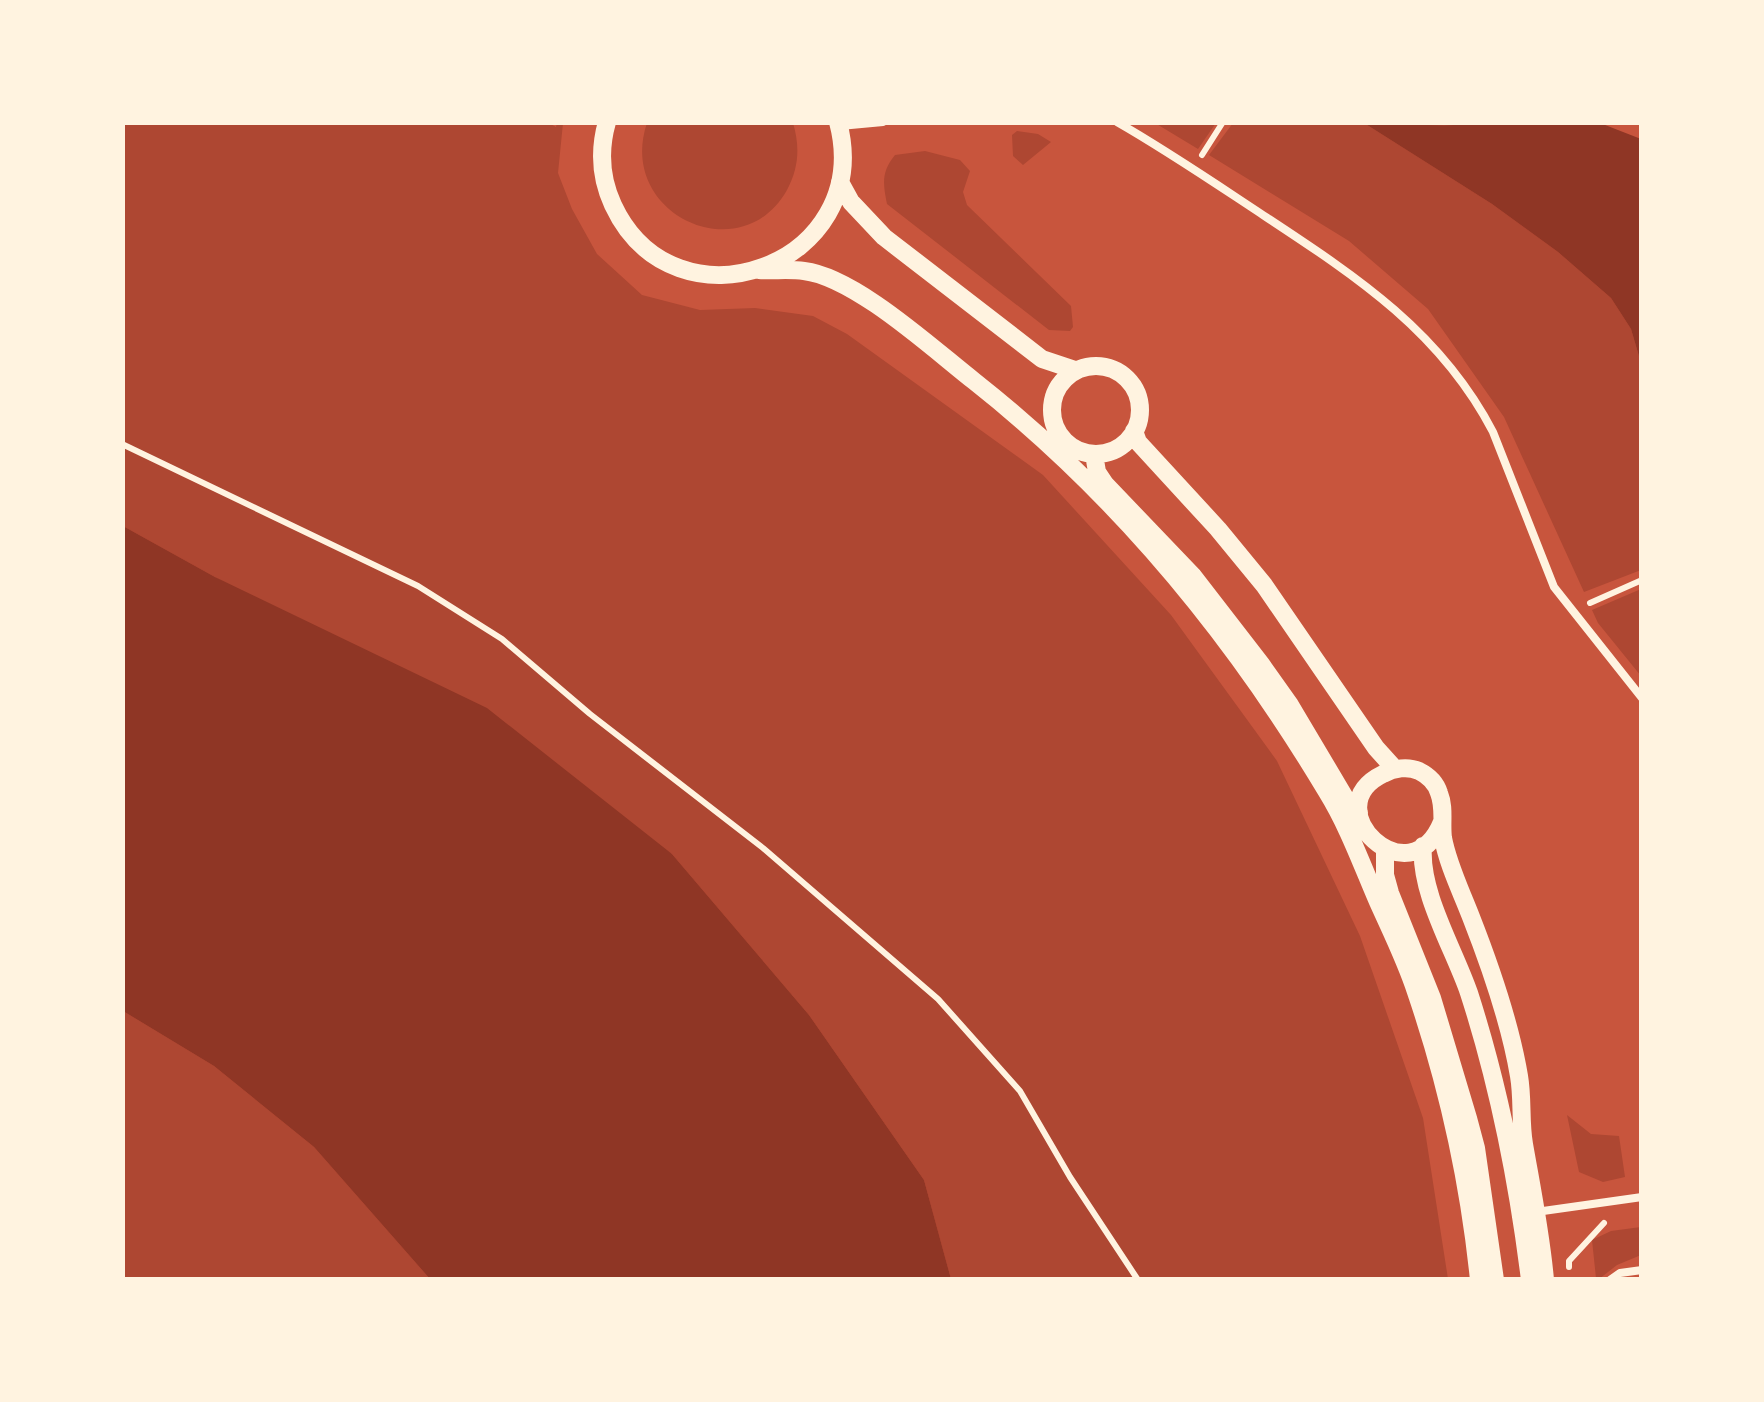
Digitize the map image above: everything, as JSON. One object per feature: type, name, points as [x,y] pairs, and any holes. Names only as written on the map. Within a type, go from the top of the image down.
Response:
[{"type":"street","points":[[758,270],[800,248],[830,212],[840,182],[843,147],[839,124]]},
{"type":"street","points":[[604,128],[603,174],[609,196],[619,217],[649,251],[669,263],[713,276],[758,270],[806,271],[832,280],[914,334],[1040,434],[1157,556],[1259,687],[1348,832],[1415,989],[1457,1137],[1472,1208],[1480,1280]]},
{"type":"street","points":[[840,182],[863,216],[1042,360],[1076,370],[1104,367],[1128,378],[1140,406],[1134,431],[1118,449],[1094,454],[1072,448],[1056,426],[1052,405],[1056,392],[1076,370]]},
{"type":"street","points":[[1005,406],[1056,426]]},
{"type":"street","points":[[1134,431],[1138,442],[1264,585],[1376,748],[1396,769]]},
{"type":"street","points":[[1094,454],[1097,472],[1105,484],[1160,539],[1226,618],[1290,705],[1347,801],[1359,814],[1367,836],[1384,849],[1406,852],[1423,846],[1438,832],[1442,822]]},
{"type":"street","points":[[1359,814],[1365,788],[1381,774],[1396,769],[1413,769],[1431,779],[1442,803],[1448,859],[1486,956],[1519,1072],[1524,1105],[1523,1139],[1545,1280]]},
{"type":"street","points":[[1423,846],[1424,874],[1469,993],[1498,1100],[1516,1184],[1530,1280]]},
{"type":"street","points":[[1384,849],[1390,893],[1432,998],[1476,1148],[1495,1280]]},
{"type":"lane","points":[[839,124],[883,122]]},
{"type":"lane","points":[[1117,122],[1342,267],[1440,351],[1493,432],[1554,587],[1642,698]]},
{"type":"lane","points":[[1536,1212],[1642,1197]]},
{"type":"lane","points":[[1610,1280],[1620,1273],[1642,1270]]},
{"type":"path","points":[[1193,169],[1224,122]]},
{"type":"path","points":[[122,444],[418,586],[502,639],[590,714],[763,848],[938,1000],[1020,1091],[1070,1178],[1138,1280]]},
{"type":"path","points":[[1571,611],[1642,580]]},
{"type":"path","points":[[1570,1280],[1569,1261],[1606,1220],[1602,1202]]},
{"type":"shaded area","points":[[547,122],[556,127],[563,123],[558,173],[572,209],[597,254],[642,295],[700,310],[755,308],[813,316],[847,334],[1043,475],[1171,615],[1277,761],[1360,936],[1423,1118],[1448,1279],[951,1279],[924,1180],[809,1015],[672,854],[215,577],[123,526],[123,123]]},
{"type":"shaded area","points":[[1216,122],[1198,149],[1155,123]]},
{"type":"shaded area","points":[[647,123],[793,123],[797,157],[791,182],[767,214],[741,227],[714,229],[688,221],[666,206],[649,183],[642,155]]},
{"type":"shaded area","points":[[1233,123],[1364,123],[1492,204],[1558,252],[1611,298],[1631,329],[1641,363],[1641,570],[1584,592],[1504,417],[1428,309],[1349,241],[1209,155]]},
{"type":"shaded area","points":[[1364,123],[1600,123],[1641,139],[1641,363],[1631,329],[1611,298],[1558,252],[1492,204]]},
{"type":"shaded area","points":[[1017,131],[1038,134],[1051,142],[1023,165],[1013,156],[1012,135]]},
{"type":"shaded area","points":[[925,151],[960,160],[970,171],[963,192],[967,205],[1071,306],[1070,331],[1049,330],[887,204],[884,178],[890,161],[895,155]]},
{"type":"shaded area","points":[[123,526],[215,577],[487,708],[672,854],[809,1015],[924,1180],[951,1279],[430,1279],[314,1147],[214,1066],[123,1011]]},
{"type":"shaded area","points":[[1641,589],[1641,676],[1592,610]]},
{"type":"shaded area","points":[[123,1011],[214,1066],[314,1147],[430,1279],[123,1279]]},
{"type":"shaded area","points":[[1567,1115],[1591,1134],[1619,1136],[1625,1177],[1603,1182],[1579,1172]]},
{"type":"shaded area","points":[[1641,1227],[1641,1255],[1596,1278],[1592,1240],[1611,1231]]}]
